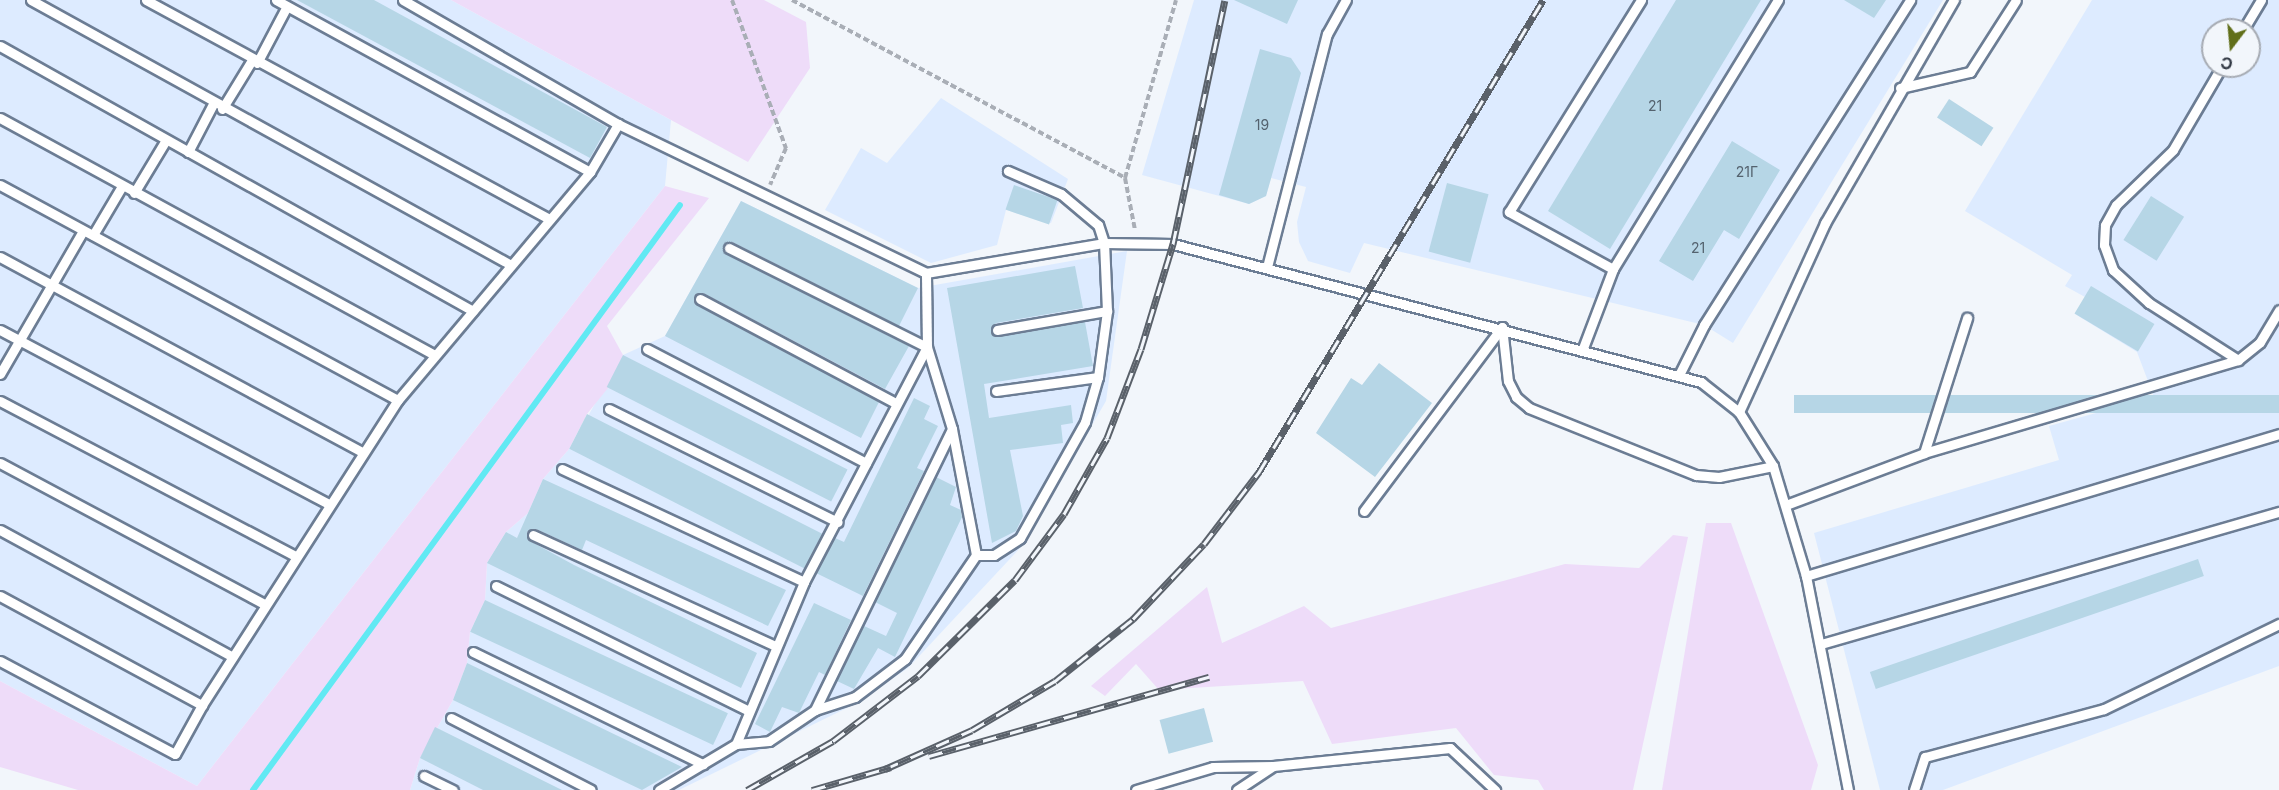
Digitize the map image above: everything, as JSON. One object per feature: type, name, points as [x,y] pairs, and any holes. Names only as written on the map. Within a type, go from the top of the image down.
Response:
[{"type":"lane","points":[[31,0],[222,110],[510,265]]},
{"type":"lane","points":[[146,0],[254,61],[549,219]]},
{"type":"lane","points":[[276,0],[590,172]]},
{"type":"lane","points":[[222,110],[292,8],[302,0]]},
{"type":"lane","points":[[403,0],[618,124],[767,193],[926,273],[1104,243],[1136,240],[1267,267],[1680,373],[1721,395],[1739,412],[1773,466],[1786,505],[1806,576],[1821,644],[1848,790]]},
{"type":"lane","points":[[1267,267],[1327,34],[1346,0]]},
{"type":"lane","points":[[1613,269],[1509,212],[1641,0]]},
{"type":"lane","points":[[1583,348],[1613,269],[1778,0]]},
{"type":"lane","points":[[1680,373],[1704,325],[1910,0]]},
{"type":"lane","points":[[1739,412],[1825,223],[1900,88],[1954,0]]},
{"type":"lane","points":[[1900,88],[1970,72],[2016,0]]},
{"type":"lane","points":[[2250,18],[2260,0]]},
{"type":"lane","points":[[0,46],[473,311]]},
{"type":"lane","points":[[2215,78],[2173,150],[2116,205],[2105,225],[2104,245],[2113,270],[2149,303],[2238,360]]},
{"type":"lane","points":[[188,152],[213,104]]},
{"type":"lane","points":[[0,118],[134,194],[434,355]]},
{"type":"lane","points":[[0,661],[175,754],[231,656],[398,400],[590,172],[618,124]]},
{"type":"lane","points":[[134,194],[166,140]]},
{"type":"lane","points":[[976,555],[994,555],[1020,538],[1085,422],[1098,376],[1107,311],[1104,243],[1098,225],[1085,210],[1035,180],[1008,171]]},
{"type":"lane","points":[[0,185],[398,400]]},
{"type":"lane","points":[[93,235],[122,186]]},
{"type":"lane","points":[[0,374],[83,231]]},
{"type":"lane","points":[[729,248],[927,347]]},
{"type":"lane","points":[[0,257],[362,452]]},
{"type":"lane","points":[[659,790],[736,744],[769,741],[815,710],[855,697],[905,659],[976,555],[952,429],[927,347],[926,273]]},
{"type":"lane","points":[[700,299],[896,403]]},
{"type":"lane","points":[[1786,505],[1924,453],[2238,360],[2260,342],[2279,310]]},
{"type":"lane","points":[[997,330],[1107,311]]},
{"type":"lane","points":[[1924,453],[1967,318]]},
{"type":"lane","points":[[1502,327],[1508,381],[1516,397],[1529,408],[1696,475],[1719,477],[1773,466]]},
{"type":"lane","points":[[1364,512],[1502,327]]},
{"type":"lane","points":[[0,330],[329,504]]},
{"type":"lane","points":[[736,744],[747,710],[804,582],[838,522],[896,403],[927,347]]},
{"type":"lane","points":[[647,349],[866,463]]},
{"type":"lane","points":[[996,391],[1098,376]]},
{"type":"lane","points":[[0,401],[295,556]]},
{"type":"lane","points":[[609,409],[838,522]]},
{"type":"lane","points":[[815,710],[952,429]]},
{"type":"lane","points":[[1806,576],[2279,434]]},
{"type":"lane","points":[[0,463],[264,604]]},
{"type":"lane","points":[[562,469],[804,582]]},
{"type":"lane","points":[[1821,644],[2279,512]]},
{"type":"lane","points":[[0,530],[231,656]]},
{"type":"lane","points":[[533,536],[775,646]]},
{"type":"lane","points":[[496,586],[747,710]]},
{"type":"lane","points":[[0,596],[202,705]]},
{"type":"lane","points":[[1914,790],[1925,757],[2104,709],[2279,624]]},
{"type":"lane","points":[[473,652],[703,764]]},
{"type":"lane","points":[[451,718],[591,790]]},
{"type":"lane","points":[[1136,790],[1213,767],[1273,766],[1450,748],[1495,790]]},
{"type":"lane","points":[[1237,790],[1273,766]]},
{"type":"lane","points":[[424,776],[453,790]]},
{"type":"path","points":[[732,0],[786,148],[767,193]]},
{"type":"path","points":[[792,0],[1125,178]]},
{"type":"path","points":[[1136,240],[1125,178],[1176,0]]},
{"type":"shaded area","points":[[0,0],[451,0],[671,120],[665,186],[197,786],[0,681]]},
{"type":"shaded area","points":[[451,0],[764,0],[806,22],[810,68],[748,162]]},
{"type":"shaded area","points":[[1194,0],[1943,0],[1733,343],[1704,325],[1364,243],[1350,273],[1308,261],[1299,242],[1297,222],[1306,187],[1271,178],[1266,196],[1249,204],[1142,175]]},
{"type":"shaded area","points":[[2092,0],[2279,0],[2279,666],[1943,790],[1880,790],[1814,533],[2059,460],[2049,426],[2154,397],[2137,352],[2075,314],[2085,297],[2065,286],[2072,275],[1965,211]]},
{"type":"shaded area","points":[[941,98],[1068,179],[1051,223],[1006,210],[997,245],[931,263],[825,210],[861,148],[887,163]]},
{"type":"shaded area","points":[[665,186],[709,198],[607,326],[623,355],[608,388],[587,414],[569,449],[543,479],[528,513],[506,532],[487,563],[485,600],[470,632],[467,663],[453,700],[420,758],[410,790],[78,790],[0,767],[0,681],[197,786]]},
{"type":"shaded area","points":[[741,201],[918,288],[1127,251],[1106,401],[1021,547],[908,668],[855,704],[679,790],[410,790],[420,758],[453,700],[467,664],[470,632],[485,600],[487,563],[506,532],[528,513],[543,479],[569,449],[623,355],[665,336]]},
{"type":"shaded area","points":[[1706,523],[1731,523],[1818,765],[1811,790],[1662,790]]},
{"type":"shaded area","points":[[1673,535],[1688,537],[1633,790],[1544,790],[1538,780],[1494,775],[1456,728],[1332,744],[1303,681],[1159,690],[1136,664],[1105,696],[1091,686],[1207,587],[1222,643],[1304,606],[1331,628],[1565,564],[1639,568]]},
{"type":"building","points":[[297,0],[374,0],[607,127],[590,158]]},
{"type":"building","points":[[1234,0],[1298,0],[1287,24]]},
{"type":"building","points":[[1676,0],[1761,0],[1610,249],[1548,211]]},
{"type":"building","points":[[1844,0],[1886,0],[1874,18]]},
{"type":"building","points":[[1260,49],[1291,58],[1301,73],[1266,196],[1249,204],[1219,195]]},
{"type":"building","points":[[1949,99],[1993,128],[1981,146],[1937,117]]},
{"type":"building","points":[[1732,141],[1780,170],[1739,239],[1724,230],[1693,281],[1659,261]]},
{"type":"building","points":[[1447,183],[1489,194],[1470,263],[1429,252]]},
{"type":"building","points":[[1014,185],[1057,200],[1049,225],[1006,210]]},
{"type":"building","points":[[2151,196],[2184,217],[2157,261],[2123,240]]},
{"type":"building","points":[[741,201],[918,288],[899,326],[732,242],[723,246],[726,254],[909,346],[885,389],[703,293],[694,296],[697,305],[879,402],[861,438],[665,336]]},
{"type":"building","points":[[1075,266],[1083,308],[996,323],[991,328],[998,337],[1085,322],[1093,366],[984,384],[989,418],[1071,405],[1073,423],[1061,425],[1063,443],[1010,450],[1023,516],[1016,531],[992,543],[947,288]]},
{"type":"building","points":[[2091,286],[2154,324],[2138,352],[2075,313]]},
{"type":"building","points":[[623,355],[848,469],[831,501],[607,387]]},
{"type":"building","points":[[1379,363],[1432,403],[1375,477],[1316,433],[1351,378],[1362,385]]},
{"type":"building","points":[[1794,395],[2279,395],[2279,413],[1794,413]]},
{"type":"building","points":[[914,398],[930,406],[924,419],[938,426],[917,468],[924,471],[863,596],[816,573],[835,538],[844,542]]},
{"type":"building","points":[[587,414],[822,534],[805,569],[569,449]]},
{"type":"building","points":[[936,477],[956,487],[950,505],[961,510],[962,517],[895,657],[878,648],[854,689],[837,681],[864,626],[886,636],[897,613],[875,602]]},
{"type":"building","points":[[543,479],[786,590],[768,626],[586,540],[582,550],[536,529],[527,532],[530,541],[574,565],[757,653],[741,688],[487,563],[506,532],[517,538]]},
{"type":"building","points":[[2198,559],[2204,576],[1876,689],[1870,672]]},
{"type":"building","points":[[485,600],[728,713],[713,745],[470,632]]},
{"type":"building","points":[[814,603],[851,620],[825,675],[819,672],[799,713],[782,707],[770,732],[755,724]]},
{"type":"building","points":[[467,663],[682,767],[642,790],[453,700]]},
{"type":"building","points":[[1204,708],[1213,742],[1169,754],[1160,720]]},
{"type":"building","points":[[435,727],[562,790],[483,790],[420,758]]},
{"type":"waterway","points":[[253,790],[680,205]]},
{"type":"railway","points":[[747,790],[833,741],[918,676],[1015,580],[1064,514],[1107,438],[1141,349],[1173,244],[1225,0]]},
{"type":"railway","points":[[885,769],[972,730],[1055,681],[1133,619],[1204,544],[1259,472],[1543,0]]},
{"type":"railway","points":[[929,756],[1209,677]]},
{"type":"railway","points":[[812,790],[891,767]]}]
